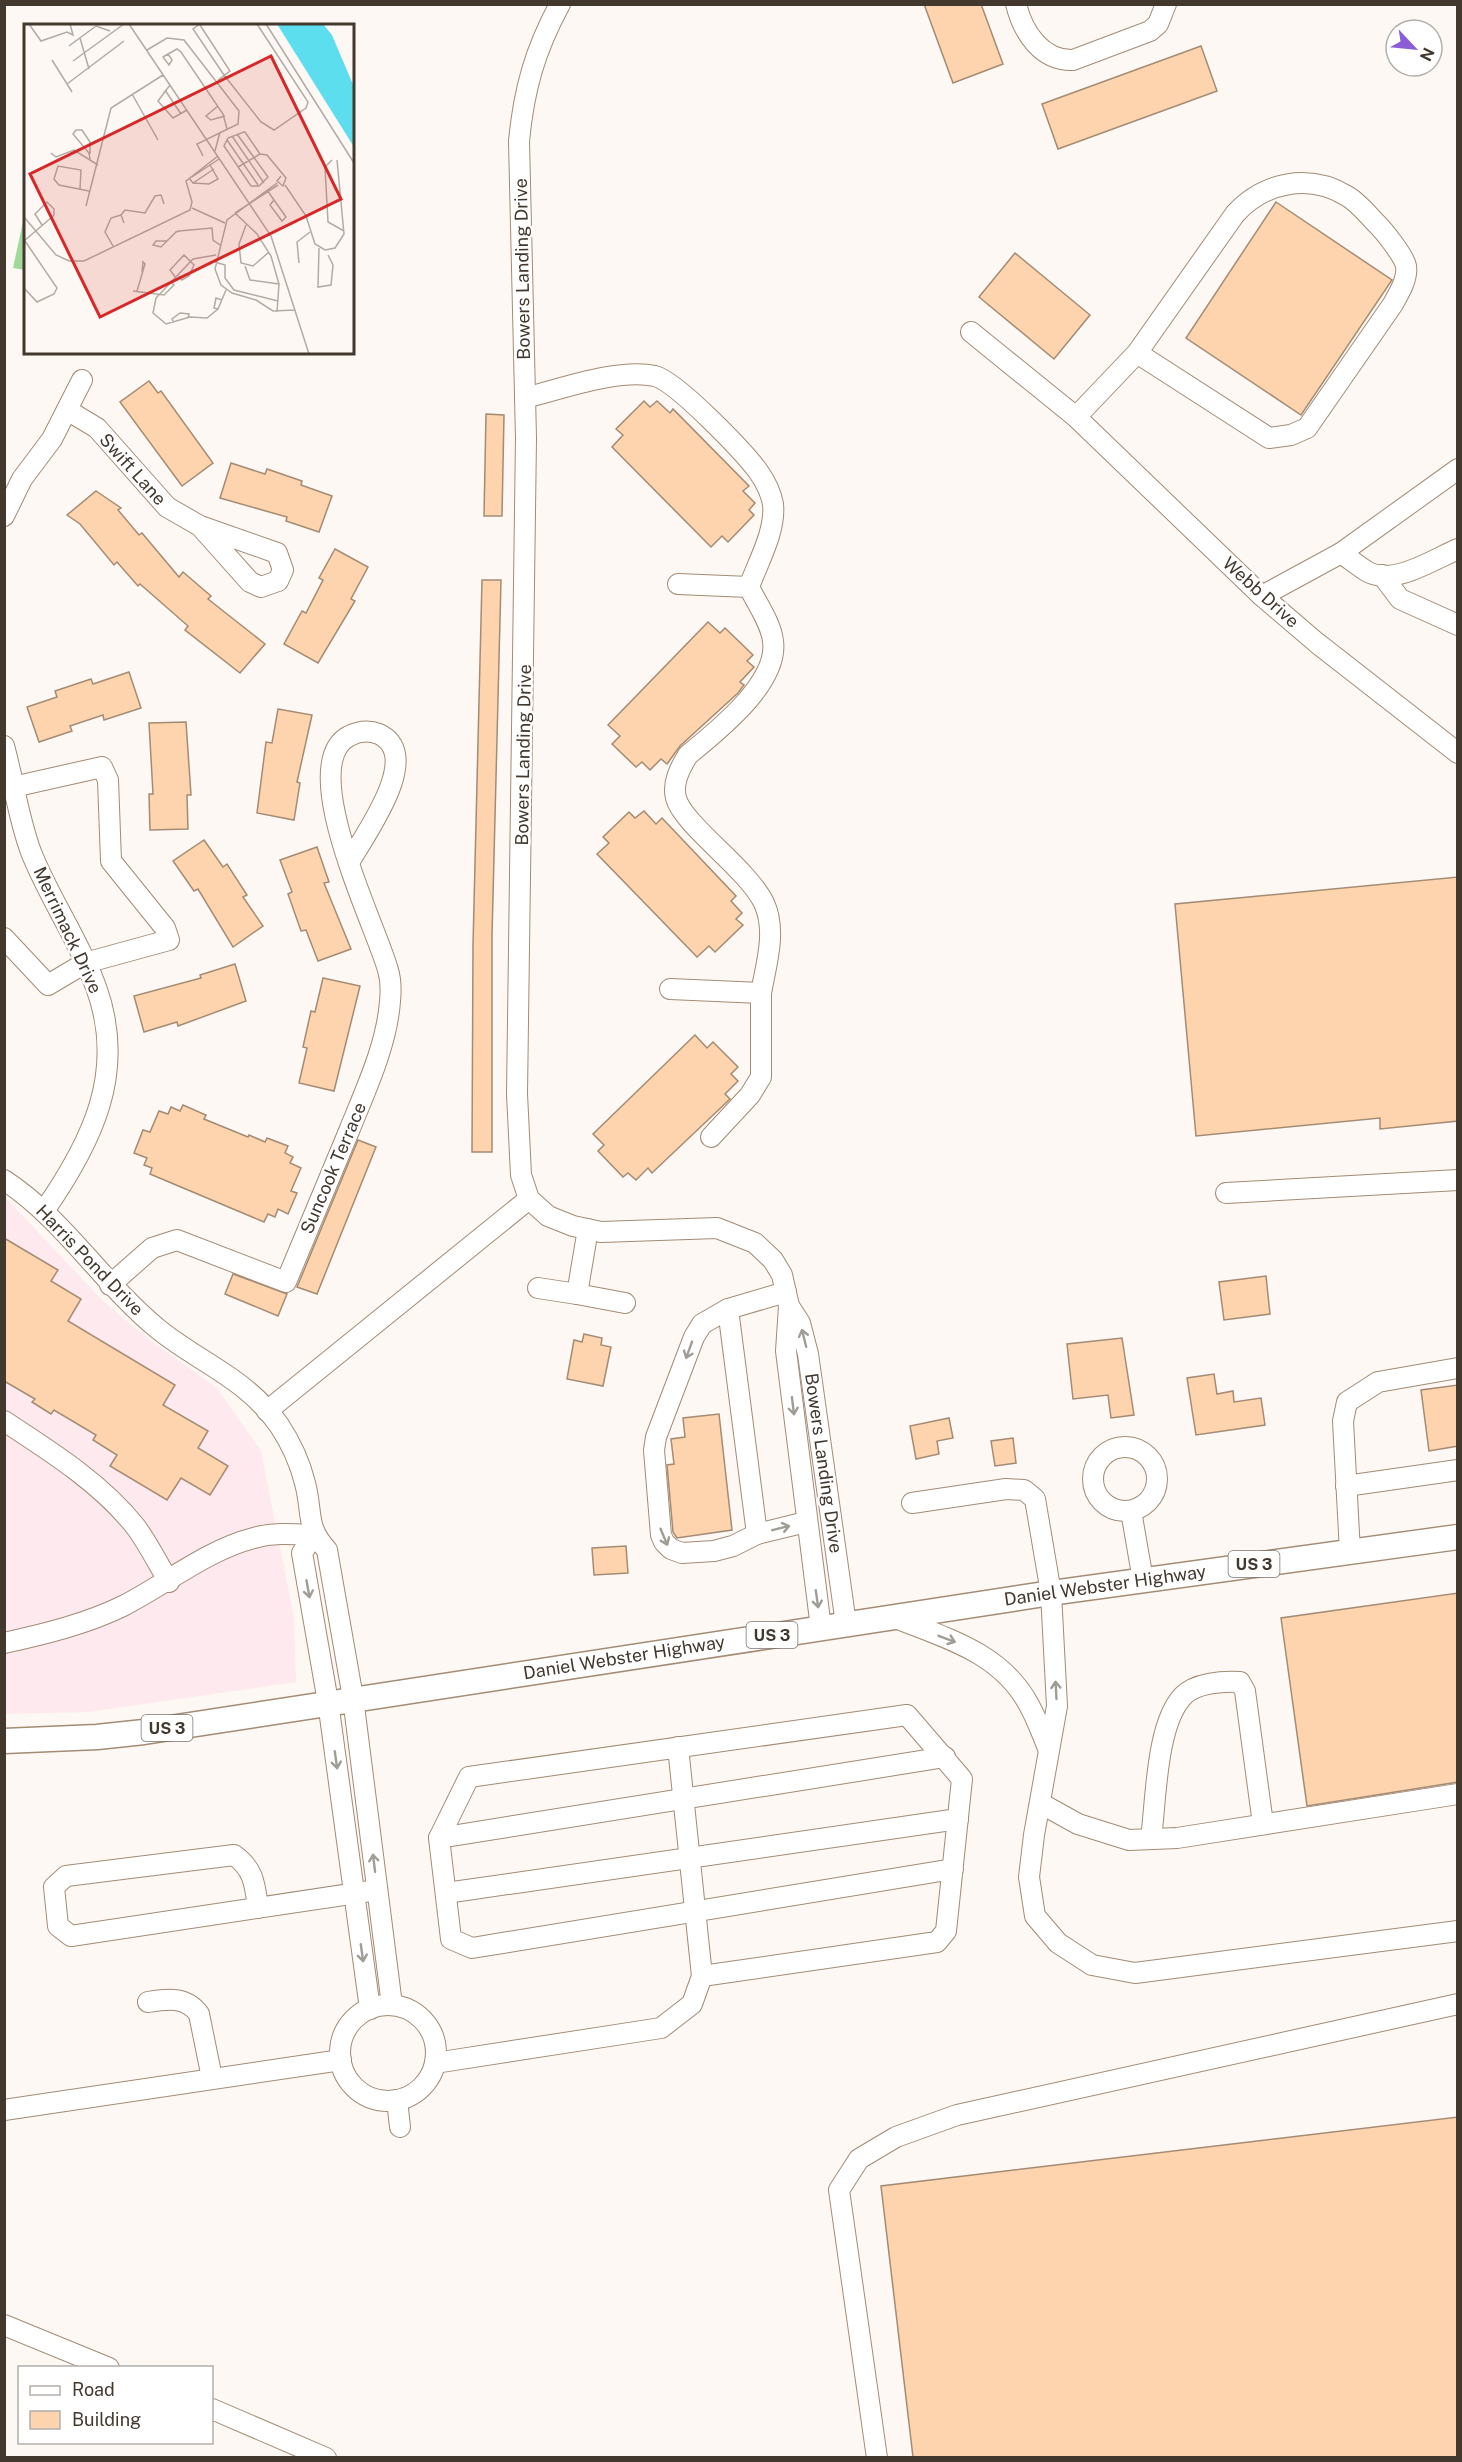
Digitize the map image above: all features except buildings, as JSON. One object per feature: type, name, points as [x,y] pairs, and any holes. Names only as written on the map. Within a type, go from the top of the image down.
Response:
[{"type":"main road","name":"Daniel Webster Highway","points":[[4,1742],[144,1732],[353,1698],[1051,1593],[1458,1537]]},
{"type":"street","name":"Bowers Landing Drive","points":[[560,4],[545,32],[532,67],[524,95],[519,141],[525,398],[524,708],[517,1133],[521,1175],[529,1199],[548,1216],[588,1229],[648,1232],[695,1227],[717,1228],[754,1243],[773,1260],[782,1275],[787,1299],[786,1351],[821,1628]]},
{"type":"street","points":[[1016,4],[1028,33],[1039,48],[1063,60],[1073,60],[1150,31],[1158,24],[1166,4]]},
{"type":"street","points":[[1076,417],[1137,353],[1235,214],[1250,198],[1277,185],[1322,183],[1349,196],[1383,230],[1406,265],[1404,284],[1393,304],[1306,428],[1292,435],[1269,438],[1137,353]]},
{"type":"street","name":"Webb Drive","points":[[971,332],[1076,417],[1262,596],[1317,643],[1458,753]]},
{"type":"street","points":[[525,398],[629,375],[657,376],[676,388],[729,440],[757,470],[768,487],[773,517],[749,587],[774,640],[770,668],[754,693],[688,755],[681,766],[675,788],[681,810],[733,861],[764,903],[769,917],[770,941],[762,993],[761,1077],[750,1095],[711,1137]]},
{"type":"street","points":[[4,516],[22,479],[52,439],[82,380]]},
{"type":"street","name":"Swift Lane","points":[[67,410],[97,428],[167,507],[200,526]]},
{"type":"street","points":[[1262,596],[1341,553],[1458,469]]},
{"type":"street","points":[[1341,553],[1370,573],[1382,575],[1397,574],[1458,549]]},
{"type":"street","points":[[1382,575],[1400,599],[1440,619],[1458,625]]},
{"type":"street","points":[[678,584],[749,587]]},
{"type":"street","name":"Suncook Terrace","points":[[110,1285],[152,1248],[177,1240],[286,1282],[362,1098],[389,1012],[391,987],[389,972],[350,861],[332,804],[330,770],[334,754],[345,738],[364,731],[374,732],[391,743],[396,752],[396,772],[350,861]]},
{"type":"street","name":"Merrimack Drive","points":[[4,746],[13,787],[12,817],[96,985],[106,1027],[107,1057],[103,1089],[91,1133],[68,1177],[44,1211]]},
{"type":"street","points":[[4,938],[48,985],[85,963],[169,940],[165,928],[111,861],[108,780],[102,767],[13,787]]},
{"type":"street","points":[[670,989],[762,993]]},
{"type":"street","name":"Harris Pond Drive","points":[[4,1180],[44,1211],[110,1285],[159,1330],[244,1386],[278,1424],[298,1461],[306,1484],[314,1535],[327,1550],[353,1698],[392,2005]]},
{"type":"street","points":[[1226,1193],[1458,1180]]},
{"type":"street","points":[[267,1411],[529,1199]]},
{"type":"street","points":[[577,1294],[588,1229]]},
{"type":"street","points":[[538,1288],[625,1303]]},
{"type":"street","name":"Bowers Landing Drive","points":[[787,1299],[800,1323],[808,1354],[846,1624]]},
{"type":"street","points":[[787,1299],[728,1309],[702,1324],[694,1337],[656,1437],[655,1468],[661,1534],[670,1549],[682,1553],[714,1551],[733,1546],[757,1534],[806,1522]]},
{"type":"street","points":[[728,1309],[757,1534]]},
{"type":"street","points":[[1350,1552],[1343,1421],[1347,1402],[1378,1382],[1458,1368]]},
{"type":"street","points":[[4,1421],[41,1445],[118,1507],[136,1527],[169,1582]]},
{"type":"street","points":[[1346,1486],[1458,1470]]},
{"type":"street","points":[[912,1503],[1006,1489],[1024,1490],[1035,1499],[1051,1593],[1057,1707],[1048,1748],[1029,1877],[1035,1916],[1058,1943],[1092,1965],[1135,1973],[1458,1931]]},
{"type":"street","points":[[1131,1511],[1143,1580]]},
{"type":"street","points":[[4,1643],[97,1618],[169,1582],[224,1549],[254,1538],[281,1533],[314,1535]]},
{"type":"street","points":[[314,1535],[302,1553],[328,1702],[370,2009]]},
{"type":"street","points":[[893,1617],[965,1646],[1001,1668],[1029,1705],[1048,1748]]},
{"type":"street","points":[[1151,1839],[1164,1730],[1172,1712],[1184,1695],[1198,1687],[1229,1682],[1240,1682],[1245,1691],[1263,1824]]},
{"type":"street","points":[[702,1976],[937,1942],[946,1931],[953,1869],[962,1779],[907,1715],[469,1778],[439,1838],[451,1938],[472,1948],[953,1869]]},
{"type":"street","points":[[435,2063],[661,2028],[692,2004],[702,1976],[697,1910],[678,1748]]},
{"type":"street","points":[[439,1838],[945,1757]]},
{"type":"street","points":[[1040,1803],[1078,1824],[1129,1840],[1177,1838],[1458,1794]]},
{"type":"street","points":[[446,1893],[958,1819]]},
{"type":"street","points":[[258,1908],[253,1876],[244,1862],[234,1855],[66,1876],[54,1887],[58,1926],[71,1936],[258,1908],[354,1893],[377,1890]]},
{"type":"street","points":[[148,2002],[170,1999],[193,2006],[199,2014],[212,2078]]},
{"type":"street","points":[[877,2457],[839,2190],[859,2159],[896,2137],[957,2115],[1458,2004]]},
{"type":"street","points":[[392,2005],[407,2009],[421,2018],[431,2031],[436,2047],[435,2063],[429,2078],[418,2091],[397,2100],[372,2099],[359,2092],[348,2080],[341,2060],[342,2036],[350,2023],[370,2009],[392,2005]]},
{"type":"street","points":[[4,2109],[341,2060]]},
{"type":"street","points":[[397,2100],[399,2127]]},
{"type":"street","points":[[4,2325],[106,2366]]},
{"type":"street","points":[[213,2409],[326,2457]]},
{"type":"shaded area","points":[[4,1196],[103,1301],[151,1341],[217,1388],[261,1451],[294,1618],[296,1682],[88,1712],[5,1714]]},
{"type":"green space","points":[[24,217],[24,270],[13,268]]}]
